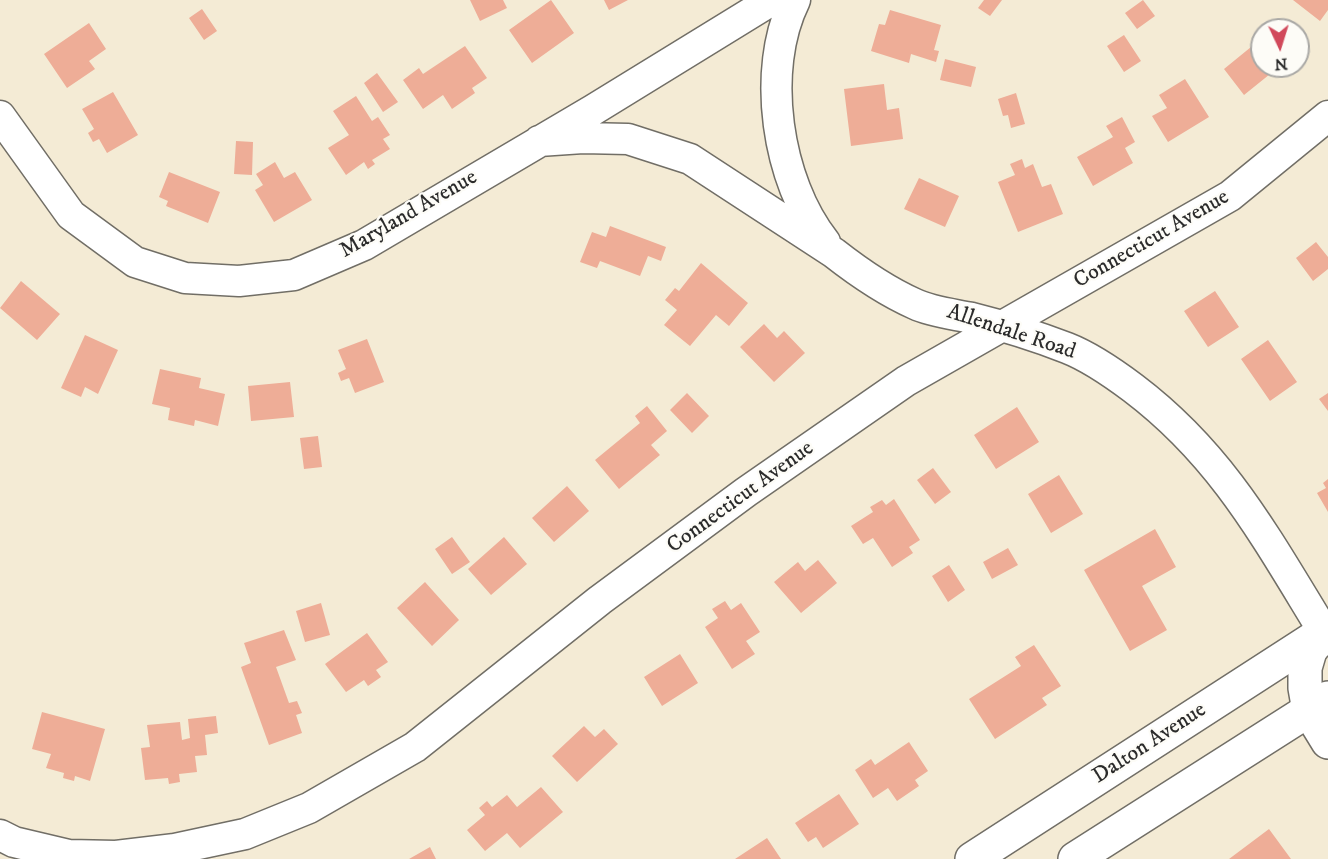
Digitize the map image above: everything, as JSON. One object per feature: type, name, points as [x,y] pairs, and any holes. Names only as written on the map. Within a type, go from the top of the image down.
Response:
[{"type":"main road","points":[[1327,633],[1310,651],[1305,668],[1305,688],[1319,704],[1328,742]]},
{"type":"main road","name":"Dalton Avenue","points":[[972,859],[1327,633]]},
{"type":"main road","points":[[1075,859],[1319,704]]},
{"type":"street","name":"Maryland Avenue","points":[[0,116],[71,214],[135,262],[185,278],[239,281],[294,275],[364,245],[772,0]]},
{"type":"street","name":"Allendale Road","points":[[795,0],[780,43],[777,76],[780,122],[790,173],[801,203],[814,228],[834,253]]},
{"type":"street","name":"Connecticut Avenue","points":[[0,835],[44,854],[144,856],[245,834],[309,808],[416,747],[600,600],[746,492],[906,381],[1230,196],[1328,116]]},
{"type":"street","name":"Allendale Road","points":[[538,141],[583,138],[628,139],[690,159],[854,268],[915,304],[1003,326],[1070,349],[1117,376],[1162,410],[1200,448],[1233,488],[1327,633]]},
{"type":"building","points":[[470,0],[503,0],[507,8],[480,21]]},
{"type":"building","points":[[551,0],[574,33],[532,63],[509,30]]},
{"type":"building","points":[[604,0],[628,0],[609,10]]},
{"type":"building","points":[[984,0],[1002,0],[990,16],[978,8]]},
{"type":"building","points":[[1143,0],[1155,16],[1137,29],[1125,13]]},
{"type":"building","points":[[1293,0],[1328,0],[1328,10],[1320,21]]},
{"type":"building","points":[[202,9],[217,31],[204,40],[189,18]]},
{"type":"building","points":[[890,10],[941,25],[934,50],[939,51],[936,62],[911,54],[909,63],[871,51],[879,24],[885,25]]},
{"type":"building","points":[[89,23],[106,49],[89,61],[95,69],[67,88],[44,54]]},
{"type":"building","points":[[1124,35],[1141,61],[1124,72],[1107,46]]},
{"type":"building","points":[[465,46],[487,78],[472,88],[475,93],[452,109],[443,95],[423,109],[403,80],[419,68],[423,74]]},
{"type":"building","points":[[1250,48],[1250,78],[1265,78],[1244,95],[1224,69]]},
{"type":"building","points":[[945,59],[976,67],[971,87],[940,80]]},
{"type":"building","points":[[377,73],[398,102],[383,112],[364,83]]},
{"type":"building","points":[[1185,79],[1209,117],[1168,142],[1152,116],[1167,108],[1159,95]]},
{"type":"building","points":[[884,84],[887,110],[899,108],[903,139],[851,146],[844,89]]},
{"type":"building","points":[[113,92],[138,135],[107,153],[99,139],[93,142],[88,133],[94,129],[82,109]]},
{"type":"building","points":[[1016,93],[1025,124],[1011,128],[1008,115],[1003,116],[998,99]]},
{"type":"building","points":[[356,96],[372,121],[378,117],[390,135],[383,139],[390,149],[372,160],[375,164],[368,169],[364,162],[346,175],[328,148],[349,135],[333,111]]},
{"type":"building","points":[[1122,117],[1135,142],[1125,148],[1133,163],[1093,186],[1077,157],[1113,137],[1106,126]]},
{"type":"building","points":[[236,141],[253,142],[252,175],[234,174]]},
{"type":"building","points":[[1022,159],[1025,168],[1033,164],[1042,187],[1051,184],[1063,214],[1018,232],[998,182],[1015,175],[1010,164]]},
{"type":"building","points":[[275,162],[284,178],[295,172],[312,200],[274,222],[255,190],[263,185],[256,174]]},
{"type":"building","points":[[169,172],[220,192],[208,223],[166,206],[168,201],[159,197]]},
{"type":"building","points":[[919,178],[959,196],[945,227],[904,209]]},
{"type":"building","points":[[610,226],[666,247],[661,261],[648,256],[640,276],[600,261],[597,268],[580,262],[592,232],[606,237]]},
{"type":"building","points":[[1316,242],[1328,257],[1328,269],[1313,281],[1296,258]]},
{"type":"building","points":[[701,263],[748,303],[729,326],[716,315],[690,346],[664,325],[677,310],[665,300],[675,288],[679,291]]},
{"type":"building","points":[[21,281],[60,314],[37,340],[0,308]]},
{"type":"building","points":[[1215,291],[1239,327],[1208,347],[1184,311]]},
{"type":"building","points":[[764,324],[777,338],[784,331],[805,353],[774,382],[740,347]]},
{"type":"building","points":[[85,335],[118,350],[98,394],[85,387],[81,397],[61,388]]},
{"type":"building","points":[[367,339],[384,382],[355,393],[349,378],[341,381],[338,373],[346,369],[338,350]]},
{"type":"building","points":[[1268,340],[1297,382],[1270,401],[1241,359]]},
{"type":"building","points":[[160,369],[201,378],[199,388],[225,394],[218,426],[195,420],[194,426],[168,420],[170,408],[152,404]]},
{"type":"building","points":[[290,382],[294,417],[251,421],[248,386]]},
{"type":"building","points":[[687,393],[709,416],[692,433],[670,410]]},
{"type":"building","points":[[1328,393],[1328,411],[1319,399]]},
{"type":"building","points":[[647,406],[667,431],[651,445],[660,455],[619,489],[595,460],[640,423],[635,416]]},
{"type":"building","points":[[1017,407],[1039,442],[996,469],[974,435]]},
{"type":"building","points":[[318,436],[322,467],[304,469],[300,438]]},
{"type":"building","points":[[933,468],[951,492],[935,504],[917,480]]},
{"type":"building","points":[[1059,475],[1083,514],[1051,533],[1028,494]]},
{"type":"building","points":[[1328,479],[1328,512],[1317,493],[1326,488],[1323,483]]},
{"type":"building","points":[[567,486],[589,511],[554,542],[532,518]]},
{"type":"building","points":[[894,499],[920,540],[909,547],[913,553],[892,567],[873,538],[863,544],[851,526],[873,512],[870,507],[882,500],[886,505]]},
{"type":"building","points":[[1155,529],[1176,567],[1142,586],[1167,630],[1130,651],[1084,570]]},
{"type":"building","points":[[452,537],[470,562],[452,574],[435,549]]},
{"type":"building","points":[[504,537],[527,564],[491,595],[468,569]]},
{"type":"building","points":[[1008,548],[1018,565],[992,579],[983,562]]},
{"type":"building","points":[[818,560],[837,583],[801,613],[774,582],[798,562],[805,571]]},
{"type":"building","points":[[949,565],[965,590],[948,602],[932,576]]},
{"type":"building","points":[[425,582],[459,620],[432,646],[397,608]]},
{"type":"building","points":[[725,601],[731,610],[741,603],[760,632],[746,641],[755,654],[732,669],[705,627],[718,618],[712,609]]},
{"type":"building","points":[[321,603],[330,635],[305,642],[296,611]]},
{"type":"building","points":[[284,630],[296,660],[276,667],[289,703],[297,701],[302,713],[296,715],[302,733],[269,745],[241,667],[251,663],[244,643]]},
{"type":"building","points":[[367,633],[388,662],[376,670],[381,677],[368,686],[364,680],[346,692],[325,664]]},
{"type":"building","points":[[1034,645],[1061,686],[1042,698],[1047,705],[995,739],[969,699],[1021,666],[1015,657]]},
{"type":"building","points":[[680,654],[698,683],[662,706],[644,677]]},
{"type":"building","points":[[42,712],[105,729],[90,781],[75,776],[74,781],[63,778],[64,773],[46,768],[51,754],[32,749]]},
{"type":"building","points":[[216,716],[218,733],[205,735],[207,755],[195,756],[197,772],[179,774],[180,782],[169,784],[168,778],[145,780],[141,748],[150,747],[147,725],[180,722],[182,740],[190,738],[188,719]]},
{"type":"building","points":[[584,726],[595,737],[604,729],[618,744],[577,782],[552,756]]},
{"type":"building","points":[[909,742],[928,771],[915,780],[919,786],[897,801],[888,788],[873,798],[855,770],[871,759],[875,765]]},
{"type":"building","points":[[541,787],[563,812],[520,848],[507,833],[485,851],[467,830],[485,815],[479,808],[487,801],[492,807],[507,795],[517,807]]},
{"type":"building","points":[[839,794],[859,824],[823,848],[816,837],[808,842],[795,823]]},
{"type":"building","points":[[1269,829],[1291,859],[1229,859]]},
{"type":"building","points":[[767,838],[781,859],[735,859]]},
{"type":"building","points":[[430,847],[436,859],[409,859]]}]
